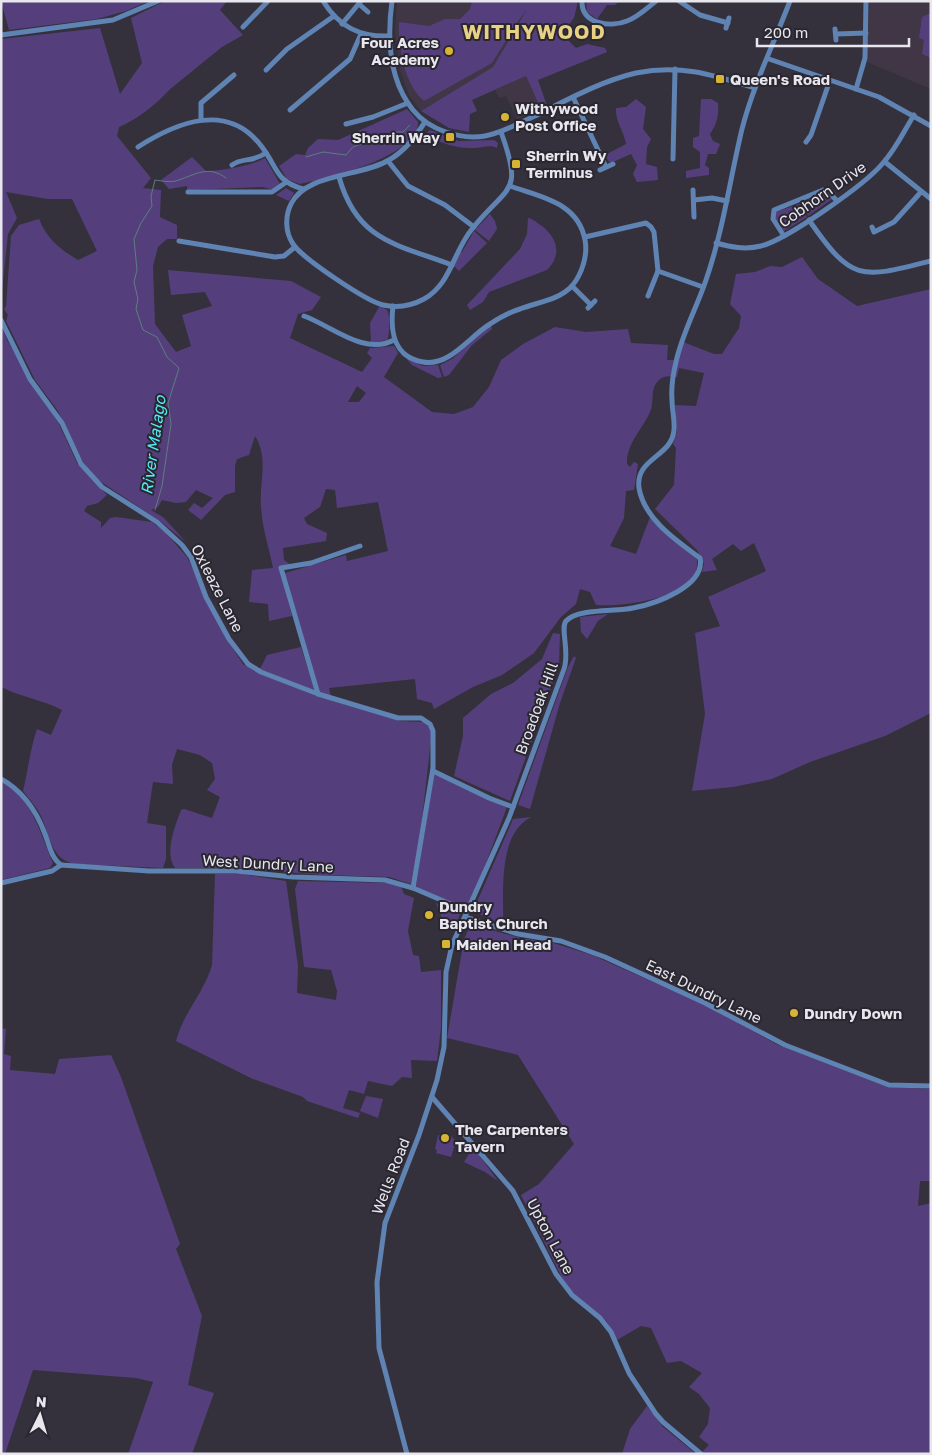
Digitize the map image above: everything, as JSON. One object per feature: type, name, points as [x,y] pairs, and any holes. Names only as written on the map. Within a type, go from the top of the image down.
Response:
[{"type":"street","points":[[1,35],[113,20],[158,1]]},
{"type":"street","points":[[243,27],[268,1]]},
{"type":"street","points":[[323,1],[342,24],[361,34],[389,36]]},
{"type":"street","points":[[392,1],[389,36],[397,78],[408,103],[425,122],[451,134],[487,136],[501,132],[574,97],[624,76],[675,69],[704,72],[755,88]]},
{"type":"street","points":[[582,1],[586,16],[599,23],[616,24],[634,18],[656,1]]},
{"type":"street","points":[[680,1],[700,15],[728,23]]},
{"type":"street","points":[[658,271],[703,287],[727,200],[742,129],[755,88],[769,59],[790,1]]},
{"type":"street","points":[[856,89],[865,58],[866,1]]},
{"type":"street","points":[[342,24],[360,3],[368,12]]},
{"type":"street","points":[[266,70],[274,56],[334,16]]},
{"type":"street","points":[[290,110],[350,58],[361,34]]},
{"type":"street","points":[[836,34],[866,34]]},
{"type":"street","points":[[769,59],[856,89],[914,115],[931,126]]},
{"type":"street","points":[[674,159],[675,69]]},
{"type":"street","points":[[201,120],[200,106],[203,100],[234,75]]},
{"type":"street","points":[[806,142],[811,135],[830,80]]},
{"type":"street","points":[[574,97],[606,167]]},
{"type":"street","points":[[346,124],[391,111],[408,103]]},
{"type":"street","name":"Cobhorn Drive","points":[[716,243],[732,247],[752,248],[772,243],[809,220],[867,180],[885,162],[914,115]]},
{"type":"street","points":[[138,147],[174,128],[201,120],[222,120],[236,126],[259,143],[285,183],[303,189]]},
{"type":"street","points":[[425,122],[402,150],[388,161],[303,189],[292,201],[288,215],[288,232],[295,247],[309,259],[364,296],[378,303],[392,306],[415,303],[433,293],[443,283],[462,243],[474,227],[502,198],[510,186],[511,162],[501,132]]},
{"type":"street","points":[[232,165],[239,161],[256,160],[266,153]]},
{"type":"street","points":[[388,161],[408,186],[445,205],[474,227]]},
{"type":"street","points":[[885,162],[931,199]]},
{"type":"street","points":[[600,170],[613,164]]},
{"type":"street","points":[[339,177],[353,213],[368,229],[388,241],[452,265]]},
{"type":"street","points":[[188,192],[272,192],[285,183]]},
{"type":"street","points":[[392,306],[392,331],[394,340],[400,350],[413,359],[428,363],[438,362],[449,357],[497,320],[519,309],[556,297],[572,286],[584,262],[585,237],[578,221],[564,206],[510,186]]},
{"type":"street","points":[[693,190],[694,217]]},
{"type":"street","points":[[784,236],[773,219],[774,210],[823,190],[828,191],[836,201]]},
{"type":"street","points":[[874,232],[894,222],[921,192]]},
{"type":"street","points":[[694,200],[712,198],[727,200]]},
{"type":"street","points":[[809,220],[831,252],[854,269],[874,273],[886,272],[931,261]]},
{"type":"street","points":[[585,237],[641,224],[649,225],[654,232],[658,271],[648,296]]},
{"type":"street","points":[[181,243],[275,257],[284,256],[295,247]]},
{"type":"street","points":[[572,286],[591,305]]},
{"type":"street","name":"Broadoak Hill","points":[[466,914],[513,807],[566,662],[567,646],[563,631],[564,623],[572,616],[588,612],[620,610],[643,605],[690,584],[700,572],[700,558],[660,524],[648,510],[639,486],[645,463],[666,449],[670,443],[674,430],[672,399],[676,361],[703,287]]},
{"type":"street","points":[[304,316],[369,345],[394,340]]},
{"type":"street","points":[[308,325],[312,318]]},
{"type":"street","name":"Oxleaze Lane","points":[[1,320],[30,379],[62,423],[81,464],[102,487],[156,522],[182,545],[191,557],[206,597],[230,639],[244,658],[261,672],[318,694],[398,718],[420,718],[426,721],[433,731],[433,771],[413,888]]},
{"type":"street","points":[[318,694],[281,568],[311,563],[360,546]]},
{"type":"street","points":[[433,771],[489,798],[513,807]]},
{"type":"street","points":[[1,778],[19,790],[32,806],[54,857],[61,865],[52,871],[1,884]]},
{"type":"street","name":"West Dundry Lane","points":[[61,865],[149,871],[236,871],[293,877],[385,880],[413,888],[466,914]]},
{"type":"street","name":"East Dundry Lane","points":[[466,914],[518,934],[560,941],[605,957],[705,1003],[785,1045],[890,1085],[931,1086]]},
{"type":"street","name":"Wells Road","points":[[407,1454],[379,1348],[377,1282],[389,1210],[432,1097],[444,1047],[446,972],[452,945],[466,914]]},
{"type":"street","name":"Upton Lane","points":[[432,1097],[513,1191],[556,1274],[572,1295],[600,1318],[611,1332],[628,1373],[656,1414],[701,1454]]},
{"type":"shaded area","points":[[1,1],[149,1],[126,11],[97,19],[9,30]]},
{"type":"shaded area","points":[[165,1],[227,1],[220,10],[243,35],[222,47],[146,111],[119,127],[117,136],[151,178],[143,188],[161,190],[160,217],[177,225],[177,239],[167,239],[158,247],[153,266],[155,324],[176,352],[191,346],[182,315],[212,306],[205,292],[171,295],[168,270],[291,281],[321,297],[312,310],[298,314],[290,338],[362,372],[372,358],[367,353],[370,348],[394,346],[398,353],[384,377],[432,412],[454,414],[473,407],[489,387],[501,360],[523,344],[555,327],[586,332],[628,329],[631,343],[668,345],[667,360],[678,360],[683,342],[714,354],[722,354],[739,328],[741,316],[730,304],[736,274],[755,272],[770,266],[782,267],[802,257],[818,279],[857,306],[931,289],[931,713],[885,736],[810,762],[772,779],[733,787],[692,791],[705,714],[695,633],[720,626],[708,597],[766,571],[754,543],[741,551],[733,544],[712,559],[717,570],[702,572],[704,564],[697,550],[655,509],[674,485],[676,448],[673,444],[677,432],[675,405],[696,406],[704,373],[679,368],[677,377],[663,377],[654,387],[650,412],[629,450],[627,464],[630,467],[634,462],[638,464],[634,490],[626,491],[624,518],[610,546],[636,554],[650,517],[669,537],[697,559],[695,576],[687,585],[663,596],[619,605],[596,605],[590,592],[580,589],[576,604],[561,617],[534,653],[502,675],[473,687],[434,709],[432,703],[417,699],[415,679],[329,688],[331,696],[320,693],[285,573],[346,555],[347,561],[388,551],[378,502],[337,508],[335,490],[326,489],[320,507],[304,518],[307,524],[327,533],[326,541],[283,548],[284,560],[291,565],[279,567],[292,616],[269,621],[268,604],[249,602],[252,570],[273,568],[262,515],[262,453],[255,436],[249,455],[237,459],[235,466],[235,492],[225,495],[201,520],[188,510],[194,503],[202,508],[213,498],[196,490],[186,502],[176,503],[162,500],[158,507],[151,510],[163,517],[186,542],[161,522],[94,477],[83,462],[58,411],[35,380],[6,321],[8,315],[4,309],[6,306],[11,236],[19,225],[39,219],[55,243],[78,260],[97,251],[72,199],[48,199],[6,192],[17,218],[8,234],[1,300],[1,39],[100,28],[120,94],[142,63],[131,18]],"holes":[[[357,386],[366,393],[359,402],[348,402]]]},
{"type":"shaded area","name":"Four Acres Academy","points":[[397,1],[532,1],[493,67],[421,111],[409,95],[400,71],[395,31]]},
{"type":"shaded area","points":[[472,1],[578,1],[574,18],[562,34],[576,48],[587,44],[605,48],[607,52],[538,80],[547,106],[541,109],[526,76],[472,100],[477,111],[470,114],[469,132],[449,128],[421,111],[493,67],[526,11],[492,63],[424,101],[417,94],[407,75],[401,54],[399,22],[429,26],[445,19],[460,19],[470,9]]},
{"type":"shaded area","points":[[586,1],[619,1],[615,5],[607,5],[597,19],[587,12]]},
{"type":"shaded area","points":[[869,1],[931,1],[931,89],[867,62]]},
{"type":"shaded area","points":[[931,13],[931,58],[922,54],[924,40],[919,38],[922,17]]},
{"type":"shaded area","points":[[526,76],[541,107],[517,119],[506,96],[499,98],[495,90]]},
{"type":"shaded area","points":[[636,99],[646,107],[643,129],[651,139],[647,147],[646,164],[657,167],[658,180],[637,182],[633,174],[637,165],[631,154],[613,162],[609,162],[605,155],[626,144],[616,108],[626,107]]},
{"type":"shaded area","points":[[701,99],[711,99],[718,103],[717,119],[710,134],[713,141],[720,144],[716,154],[708,154],[705,165],[709,168],[709,175],[686,178],[686,171],[700,168],[700,152],[693,147],[693,138],[699,136]]},
{"type":"shaded area","points":[[407,109],[418,122],[414,134],[388,156],[348,172],[299,184],[287,179],[279,166],[296,154],[305,155],[308,148],[318,139],[338,140]]},
{"type":"shaded area","points":[[430,130],[459,141],[494,140],[498,143],[497,148],[489,146],[462,148],[450,145],[428,137],[426,134]]},
{"type":"shaded area","points":[[192,157],[206,171],[236,168],[265,158],[280,184],[274,190],[263,187],[187,190],[187,186],[169,189],[161,180]]},
{"type":"shaded area","points":[[286,188],[294,193],[289,201],[276,195]]},
{"type":"shaded area","points":[[824,193],[832,199],[808,216],[801,203]]},
{"type":"shaded area","points":[[800,204],[807,217],[784,231],[774,218],[775,212]]},
{"type":"shaded area","points":[[490,214],[495,221],[497,229],[489,241],[475,230]]},
{"type":"shaded area","points":[[528,218],[542,226],[552,236],[555,242],[556,253],[552,264],[547,270],[489,292],[483,302],[470,310],[467,305],[520,249],[527,234]]},
{"type":"shaded area","points":[[474,231],[487,243],[459,271],[454,266],[459,253],[462,252]]},
{"type":"shaded area","points":[[379,307],[388,312],[388,338],[387,340],[371,343],[370,323]]},
{"type":"shaded area","points":[[1,325],[7,340],[59,424],[77,463],[107,495],[98,503],[87,506],[84,511],[101,522],[101,528],[110,518],[116,517],[152,522],[165,532],[187,557],[228,641],[243,664],[255,671],[316,696],[399,721],[425,722],[432,731],[420,837],[411,884],[389,877],[322,875],[234,868],[175,868],[170,855],[170,847],[181,810],[184,809],[212,818],[220,797],[207,790],[215,779],[212,763],[200,755],[177,749],[172,765],[173,784],[153,782],[147,823],[166,826],[166,859],[163,868],[75,864],[67,862],[56,852],[39,813],[23,791],[37,729],[51,735],[62,710],[1,687]]},
{"type":"shaded area","points":[[491,325],[492,329],[472,345],[449,375],[444,377],[440,365],[452,359]]},
{"type":"shaded area","points":[[406,358],[423,366],[438,365],[442,377],[438,378],[412,365]]},
{"type":"shaded area","points":[[608,614],[598,621],[587,639],[581,632],[580,617]]},
{"type":"shaded area","points":[[553,633],[560,634],[559,665],[510,801],[454,776],[463,736],[463,718],[491,694],[513,683],[542,659]]},
{"type":"shaded area","points":[[301,647],[315,691],[260,669],[267,655]]},
{"type":"shaded area","points":[[574,656],[576,658],[560,703],[530,809],[518,805],[568,667]]},
{"type":"shaded area","points":[[434,774],[507,807],[477,887],[468,903],[460,906],[417,888],[416,885]]},
{"type":"shaded area","points":[[1,782],[21,797],[28,807],[53,863],[50,868],[1,880]]},
{"type":"shaded area","points":[[531,817],[520,825],[512,837],[507,850],[503,881],[503,925],[473,911],[513,819]]},
{"type":"shaded area","points":[[215,874],[242,874],[286,881],[298,966],[297,993],[336,1000],[337,991],[331,970],[304,967],[295,889],[298,881],[388,883],[401,886],[404,894],[414,898],[408,931],[413,955],[419,956],[421,972],[441,970],[441,1028],[437,1061],[411,1060],[412,1078],[402,1077],[392,1086],[368,1081],[364,1094],[349,1090],[343,1108],[360,1113],[358,1118],[307,1101],[303,1097],[253,1079],[176,1041],[183,1021],[204,985],[212,965]]},
{"type":"shaded area","points":[[436,903],[460,914],[455,927],[450,927],[442,919]]},
{"type":"shaded area","points":[[474,925],[520,938],[550,942],[592,955],[707,1006],[778,1045],[888,1087],[931,1089],[931,1181],[920,1181],[918,1206],[931,1203],[931,1454],[701,1453],[709,1445],[699,1437],[708,1424],[710,1408],[699,1394],[689,1387],[702,1373],[681,1361],[667,1363],[651,1328],[641,1326],[617,1340],[606,1321],[566,1286],[521,1195],[539,1184],[574,1144],[518,1055],[447,1038],[464,939],[470,926]]},
{"type":"shaded area","points":[[1,1028],[6,1029],[4,1054],[11,1056],[10,1070],[55,1074],[59,1059],[111,1055],[121,1077],[180,1244],[176,1249],[202,1316],[188,1385],[214,1393],[192,1454],[128,1454],[153,1382],[136,1378],[33,1370],[5,1454],[1,1454]]},
{"type":"shaded area","points":[[366,1096],[383,1099],[378,1118],[360,1111]]},
{"type":"shaded area","points":[[447,1132],[456,1141],[451,1157],[436,1153],[437,1150],[435,1149],[438,1135],[446,1137]]},
{"type":"shaded area","points":[[473,1147],[498,1181],[485,1172],[464,1162]]},
{"type":"shaded area","points":[[647,1406],[663,1427],[696,1454],[622,1454],[630,1429]]},
{"type":"waterway","name":"River Malago","points":[[306,157],[323,152],[346,155],[355,146],[387,137],[393,132],[403,132],[410,125]]},
{"type":"waterway","name":"River Malago","points":[[155,510],[162,486],[171,424],[168,403],[179,368],[167,357],[157,337],[143,330],[136,309],[138,299],[134,282],[137,270],[134,239],[141,223],[152,206],[151,196],[155,180],[167,182],[179,180],[208,171],[220,174],[226,178]]},
{"type":"place","name":"Four Acres Academy","points":[[449,51]]},
{"type":"place","name":"Queen's Road","points":[[720,79]]},
{"type":"place","name":"Withywood Post Office","points":[[505,117]]},
{"type":"place","name":"Sherrin Way","points":[[450,137]]},
{"type":"place","name":"Sherrin Wy Terminus","points":[[516,164]]},
{"type":"place","name":"Dundry Baptist Church","points":[[429,915]]},
{"type":"place","name":"Maiden Head","points":[[446,944]]},
{"type":"place","name":"Dundry Down","points":[[794,1013]]},
{"type":"place","name":"The Carpenters Tavern","points":[[445,1138]]},
{"type":"district","name":"WITHYWOOD","points":[[534,31]]}]
